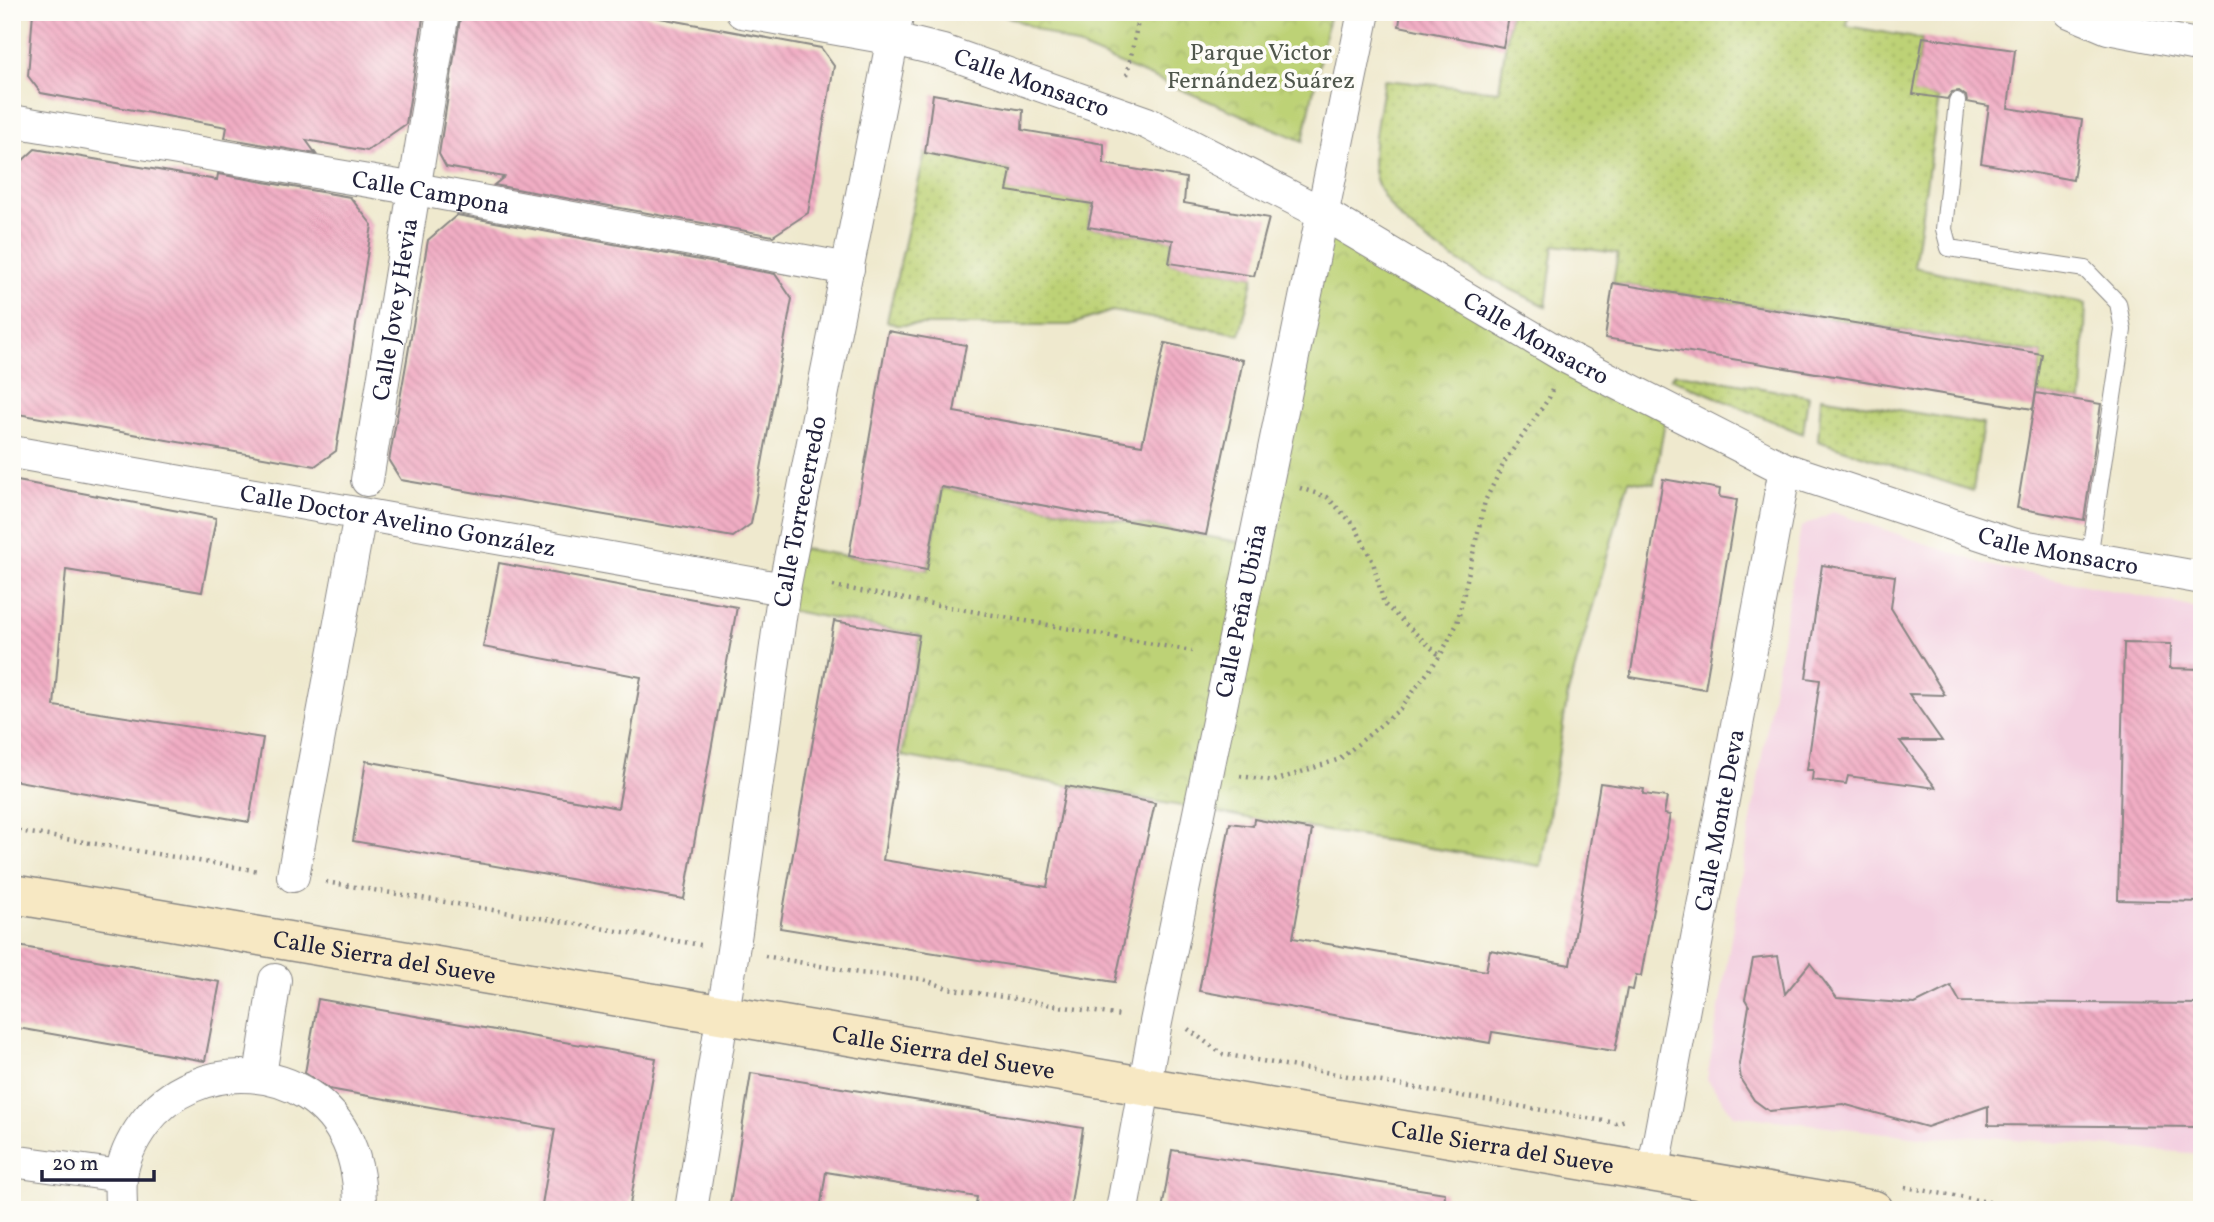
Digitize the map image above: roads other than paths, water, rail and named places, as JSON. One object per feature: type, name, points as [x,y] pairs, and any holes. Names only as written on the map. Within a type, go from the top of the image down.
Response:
[{"type":"street","name":"Calle Jove y Hevia","points":[[367,480],[443,12]]},
{"type":"street","name":"Calle Monsacro","points":[[742,12],[896,26],[970,59],[1147,123],[1322,213],[1564,356],[1785,468],[2011,544],[2202,578]]},
{"type":"street","name":"Calle Peña Ubiña","points":[[1122,1210],[1143,1088],[1364,12]]},
{"type":"street","points":[[2070,12],[2108,28],[2202,46]]},
{"type":"street","name":"Calle Torrecerredo","points":[[691,1210],[736,932],[784,589],[896,26]]},
{"type":"street","name":"Calle Campona","points":[[12,121],[416,188],[848,269]]},
{"type":"street","name":"Calle Doctor Avelino González","points":[[12,452],[784,589]]},
{"type":"street","name":"Calle Monte Deva","points":[[1653,1173],[1785,468]]},
{"type":"street","points":[[293,876],[357,531]]},
{"type":"street","name":"Calle Sierra del Sueve","points":[[12,894],[1874,1210]]},
{"type":"street","points":[[260,1075],[275,980]]},
{"type":"street","points":[[121,1210],[121,1175],[133,1140],[155,1109],[186,1087],[222,1075],[260,1075],[295,1088],[326,1110],[348,1141],[359,1177],[360,1210]]},
{"type":"street","points":[[12,1161],[121,1175]]},
{"type":"lane","points":[[1957,101],[1944,229],[1949,248],[2085,269],[2118,303],[2123,330],[2089,558]]},
{"type":"park label","name":"Parque Victor Fernández Suárez","points":[[1261,66]]}]
